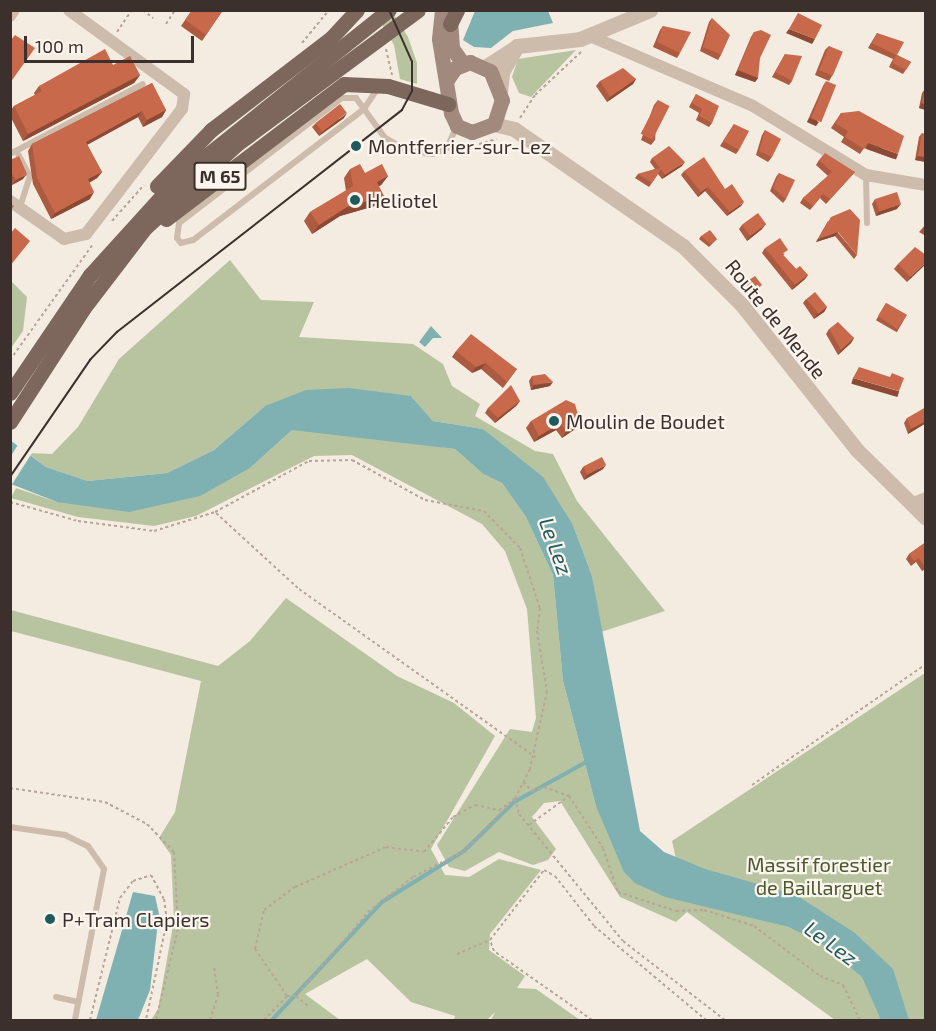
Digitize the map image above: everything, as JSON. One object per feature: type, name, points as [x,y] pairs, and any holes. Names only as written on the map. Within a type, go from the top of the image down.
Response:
[{"type":"main road","name":"M 65","points":[[10,393],[117,243],[135,213],[188,151],[332,38],[357,10]]},
{"type":"main road","name":"M 65","points":[[10,422],[83,309],[145,228],[290,95],[388,10]]},
{"type":"main road","name":"M 65","points":[[117,243],[177,179],[290,95],[418,10]]},
{"type":"main road","points":[[450,14],[452,48],[463,64],[484,67],[500,92],[502,110],[494,124],[472,132],[457,126],[448,104],[447,80],[439,39],[450,14]]},
{"type":"main road","points":[[447,80],[463,64]]},
{"type":"main road","name":"M 65","points":[[83,309],[135,247],[253,149],[344,84],[381,84],[448,104]]},
{"type":"street","points":[[10,16],[14,10]]},
{"type":"street","points":[[15,204],[64,239],[86,234],[182,109],[184,94],[69,10]]},
{"type":"street","points":[[484,67],[517,46],[585,38],[650,10]]},
{"type":"street","points":[[585,38],[753,106],[866,175],[926,185]]},
{"type":"street","points":[[500,92],[502,72],[517,46]]},
{"type":"street","points":[[502,110],[514,129]]},
{"type":"street","points":[[494,124],[514,129]]},
{"type":"street","name":"Route de Mende","points":[[514,129],[658,225],[715,275],[830,418],[918,501],[926,518]]},
{"type":"lane","points":[[15,204],[30,176],[14,153],[143,84]]},
{"type":"lane","points":[[381,84],[364,109],[193,240],[181,243],[177,238],[179,223],[342,98],[356,98],[364,109],[384,137],[422,154],[447,148],[457,126]]},
{"type":"lane","points":[[866,175],[867,223]]},
{"type":"lane","points":[[10,827],[65,835],[88,846],[104,869],[75,1020]]},
{"type":"lane","points":[[56,997],[78,1002]]},
{"type":"path","points":[[111,40],[132,10]]},
{"type":"path","points":[[143,10],[153,18]]},
{"type":"path","points":[[166,24],[175,10]]},
{"type":"path","points":[[514,129],[535,95],[583,51],[585,38]]},
{"type":"path","points":[[10,502],[78,521],[154,531],[215,512],[296,466],[352,460],[425,500],[484,511],[494,518],[520,548],[539,600],[542,681],[547,691],[535,757],[523,782],[514,799],[464,851],[413,877],[370,910],[296,996]]},
{"type":"path","points":[[215,512],[299,589],[535,757]]},
{"type":"path","points":[[10,518],[10,523]]},
{"type":"path","points":[[752,785],[926,664]]},
{"type":"path","points":[[523,782],[532,791],[544,787],[569,796],[603,848],[618,892],[676,911],[704,910],[754,926],[820,976],[843,985],[860,1020]]},
{"type":"path","points":[[10,788],[105,802],[147,824],[174,852],[178,929],[163,1006],[156,1020]]},
{"type":"path","points":[[529,825],[569,796]]},
{"type":"path","points":[[514,799],[529,825],[623,941],[725,1020]]},
{"type":"path","points":[[288,996],[255,949],[264,910],[295,887],[386,847],[424,852],[453,817],[475,805],[499,810],[514,799]]},
{"type":"path","points":[[457,954],[490,940],[544,870],[555,876],[594,926],[706,1020]]},
{"type":"path","points":[[90,1020],[120,898],[133,881],[152,875],[164,899],[167,921],[152,1004],[146,1020]]},
{"type":"path","points":[[490,940],[494,951],[592,1020]]},
{"type":"path","points":[[210,1020],[218,995],[214,964]]},
{"type":"path","points":[[264,1020],[288,996],[296,996],[309,1008]]},
{"type":"path","points":[[152,1004],[163,1006]]},
{"type":"green space","points":[[374,11],[392,11],[408,37],[417,63],[417,84],[400,79],[394,45]]},
{"type":"green space","points":[[576,50],[531,97],[519,93],[512,77],[518,59]]},
{"type":"green space","points":[[230,260],[261,300],[314,302],[299,337],[413,344],[443,364],[452,386],[480,404],[475,416],[535,451],[553,454],[577,501],[665,611],[601,632],[592,576],[573,525],[483,429],[433,421],[411,396],[265,406],[214,450],[167,473],[88,481],[46,467],[28,453],[52,454],[78,427],[119,359]]},
{"type":"green space","points":[[11,281],[27,297],[23,331],[11,348]]},
{"type":"green space","name":"Massif forestier de Baillarguet","points":[[309,429],[455,449],[483,474],[502,483],[526,517],[553,575],[563,681],[596,806],[685,901],[672,841],[925,673],[925,1020],[835,1020],[687,912],[676,922],[620,897],[560,801],[544,803],[532,817],[556,849],[548,860],[533,865],[499,852],[465,871],[449,867],[437,845],[510,729],[532,732],[536,718],[527,609],[505,551],[482,524],[352,455],[314,456],[196,516],[154,526],[78,517],[11,498],[16,488],[57,502],[250,468],[292,430]]},
{"type":"green space","points":[[286,598],[397,676],[454,703],[495,736],[431,849],[445,875],[469,877],[499,859],[541,870],[490,934],[489,950],[525,976],[517,988],[536,989],[580,1020],[491,1020],[495,1012],[487,1020],[454,1020],[455,1016],[411,1002],[367,959],[305,994],[340,1020],[151,1020],[158,1009],[174,920],[171,855],[159,838],[175,812],[201,681],[11,631],[11,610],[218,666],[250,641]]},
{"type":"water","points":[[475,11],[548,11],[553,23],[513,31],[491,48],[474,47],[463,40]]},
{"type":"water","points":[[431,326],[442,338],[433,338],[425,347],[419,342]]},
{"type":"water","name":"Le Lez","points":[[349,388],[411,396],[433,421],[483,429],[543,477],[573,525],[592,576],[640,831],[664,852],[705,869],[796,895],[855,933],[893,969],[909,1020],[881,1020],[862,977],[822,944],[789,927],[665,897],[635,883],[624,872],[596,806],[563,681],[553,575],[526,517],[502,483],[483,474],[455,449],[292,430],[250,468],[200,496],[129,512],[57,502],[11,484],[10,440],[46,467],[88,481],[167,473],[214,450],[265,406],[306,390]]},
{"type":"water","points":[[133,892],[155,896],[159,914],[150,990],[138,1020],[96,1020]]},
{"type":"pier","points":[[19,443],[32,453],[11,486],[11,456]]},
{"type":"building","points":[[192,10],[223,10],[206,35],[185,20]]},
{"type":"building","points":[[798,13],[822,25],[815,39],[789,29]]},
{"type":"building","points":[[712,18],[730,35],[721,55],[703,47]]},
{"type":"building","points":[[663,26],[691,32],[680,53],[657,42]]},
{"type":"building","points":[[761,30],[771,35],[760,58],[758,78],[738,70],[754,32]]},
{"type":"building","points":[[877,33],[904,42],[897,55],[911,62],[906,70],[892,63],[896,55],[872,43]]},
{"type":"building","points":[[15,35],[35,48],[10,83],[10,41]]},
{"type":"building","points":[[829,46],[843,52],[833,76],[819,70]]},
{"type":"building","points":[[105,49],[113,65],[130,56],[140,75],[28,134],[14,106],[42,91],[39,86]]},
{"type":"building","points":[[785,54],[802,56],[792,81],[775,72]]},
{"type":"building","points":[[623,68],[636,79],[610,97],[600,81]]},
{"type":"building","points":[[826,81],[836,85],[821,122],[811,118]]},
{"type":"building","points":[[152,83],[166,110],[147,120],[142,111],[86,142],[102,172],[88,179],[94,192],[55,213],[37,178],[32,144]]},
{"type":"building","points":[[926,89],[926,105],[922,103]]},
{"type":"building","points":[[696,94],[719,106],[712,123],[699,116],[702,109],[692,103]]},
{"type":"building","points":[[658,100],[670,106],[652,140],[641,134]]},
{"type":"building","points":[[340,104],[347,113],[322,132],[316,123]]},
{"type":"building","points":[[859,111],[904,136],[898,154],[868,143],[864,149],[845,137],[848,131],[835,123],[841,113]]},
{"type":"building","points":[[734,124],[749,131],[739,150],[723,141]]},
{"type":"building","points":[[765,130],[781,139],[772,157],[759,151]]},
{"type":"building","points":[[922,133],[926,134],[926,157],[918,156]]},
{"type":"building","points":[[669,146],[685,162],[665,175],[661,169],[652,183],[638,174],[660,168],[652,158]]},
{"type":"building","points":[[825,153],[855,172],[830,199],[823,194],[813,206],[803,198],[832,172],[819,160]]},
{"type":"building","points":[[19,156],[27,174],[16,180],[10,171],[10,160]]},
{"type":"building","points":[[704,157],[725,189],[732,184],[744,202],[730,212],[708,187],[701,192],[684,171]]},
{"type":"building","points":[[360,164],[365,173],[382,164],[388,176],[377,182],[384,196],[347,207],[319,225],[310,212],[353,186],[350,169]]},
{"type":"building","points":[[779,173],[795,180],[786,199],[773,188]]},
{"type":"building","points":[[897,192],[901,204],[879,211],[875,199]]},
{"type":"building","points":[[850,209],[860,220],[857,255],[838,232],[818,239],[831,217]]},
{"type":"building","points":[[758,213],[766,224],[750,236],[742,225]]},
{"type":"building","points":[[15,228],[30,241],[10,266],[10,234]]},
{"type":"building","points":[[710,230],[717,239],[710,244],[701,236]]},
{"type":"building","points":[[780,238],[788,250],[782,254],[796,269],[800,266],[808,275],[795,285],[765,248]]},
{"type":"building","points":[[915,247],[926,255],[926,262],[910,277],[898,264]]},
{"type":"building","points":[[755,276],[762,285],[754,291],[746,282]]},
{"type":"building","points":[[815,292],[827,307],[818,314],[806,299]]},
{"type":"building","points":[[886,303],[907,315],[897,329],[878,316]]},
{"type":"building","points":[[838,322],[854,338],[841,350],[829,329]]},
{"type":"building","points":[[471,334],[517,369],[507,382],[486,363],[476,367],[456,351]]},
{"type":"building","points":[[859,367],[890,377],[892,373],[904,378],[899,391],[853,378]]},
{"type":"building","points":[[545,374],[553,382],[534,385],[532,376]]},
{"type":"building","points":[[511,385],[520,401],[498,418],[488,408]]},
{"type":"building","name":"Moulin de Boudet","points":[[566,400],[575,404],[580,422],[566,432],[561,423],[539,436],[531,421]]},
{"type":"building","points":[[926,407],[926,421],[911,429],[907,418]]},
{"type":"building","points":[[602,457],[606,465],[587,475],[583,467]]},
{"type":"building","points":[[926,542],[925,567],[919,558],[914,561],[909,554]]},
{"type":"waterway","points":[[272,1020],[382,902],[464,851],[514,802],[588,761]]},
{"type":"tram line","points":[[10,477],[90,360],[117,332],[402,110],[412,91],[412,62],[389,10]]},
{"type":"place","name":"Montferrier-sur-Lez","points":[[356,146]]},
{"type":"place","name":"Heliotel","points":[[355,200]]},
{"type":"place","name":"Moulin de Boudet","points":[[554,421]]},
{"type":"place","name":"P+Tram Clapiers","points":[[50,919]]}]
